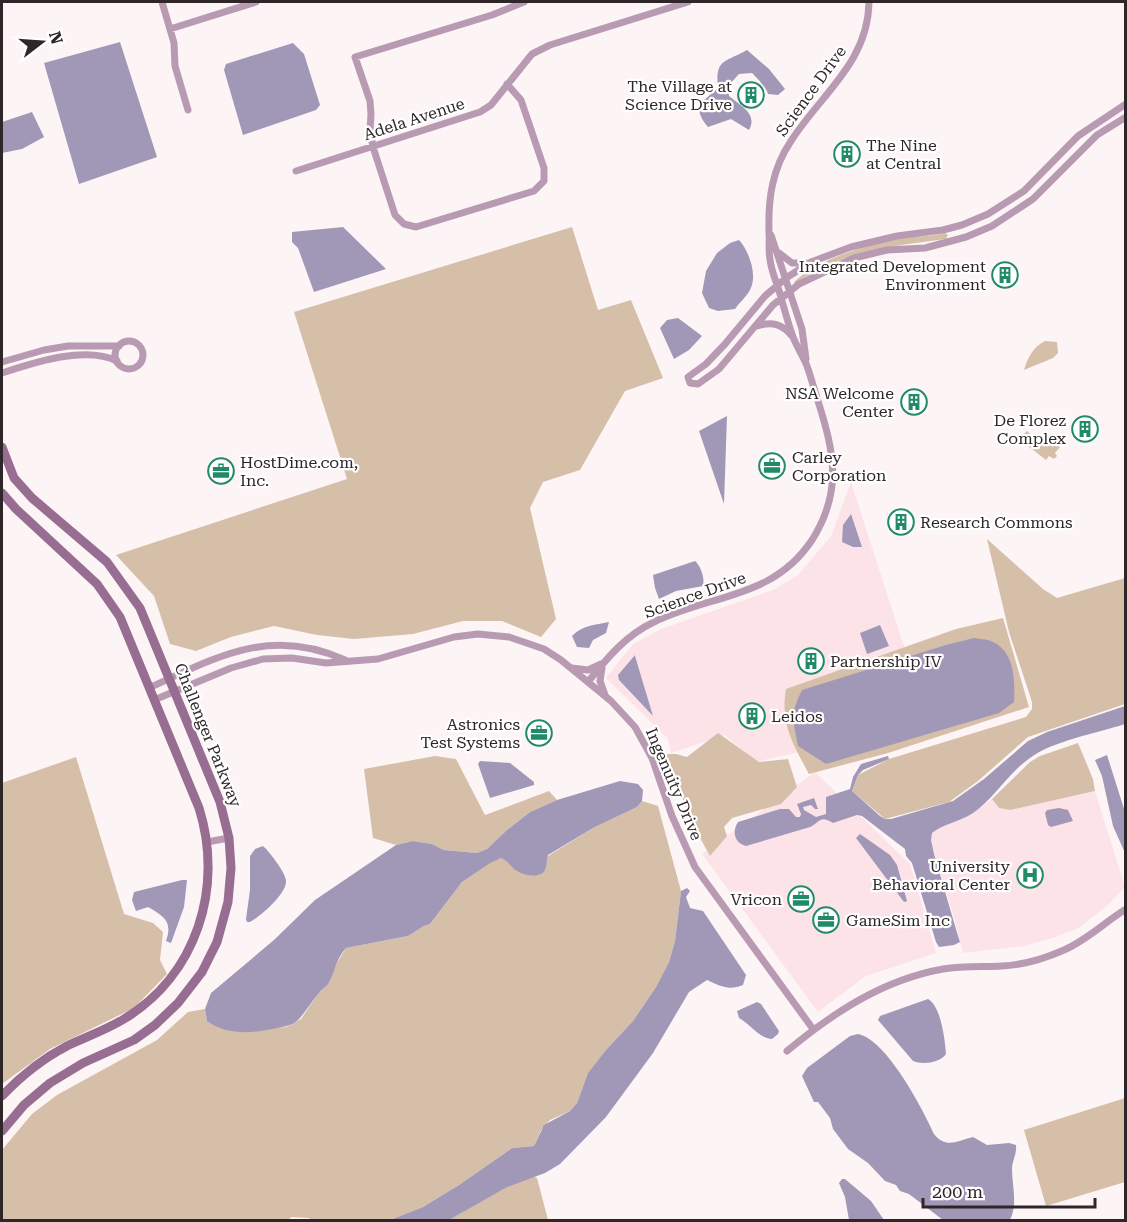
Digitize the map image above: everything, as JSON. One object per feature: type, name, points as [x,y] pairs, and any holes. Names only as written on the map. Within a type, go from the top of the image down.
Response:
[{"type":"main road","name":"Challenger Parkway","points":[[2,447],[14,478],[32,498],[107,562],[140,608],[220,802],[229,838],[231,881],[224,922],[209,960],[187,994],[167,1015],[138,1037],[75,1068],[46,1086],[20,1109],[2,1131]]},
{"type":"main road","points":[[2,493],[16,509],[97,584],[120,617],[199,808],[207,842],[208,880],[202,917],[189,948],[172,977],[134,1013],[48,1057],[26,1073],[2,1096]]},
{"type":"street","points":[[162,2],[175,48],[175,66],[188,110]]},
{"type":"street","points":[[170,29],[245,3],[256,2]]},
{"type":"street","points":[[507,84],[521,100],[544,168],[544,181],[534,191],[416,227],[404,224],[395,215],[373,147],[370,132],[370,101],[355,57],[492,15],[524,2]]},
{"type":"street","name":"Adela Avenue","points":[[296,171],[480,112],[491,105],[532,54],[550,45],[688,2]]},
{"type":"street","name":"Science Drive","points":[[588,682],[628,638],[656,621],[763,584],[797,558],[811,541],[825,516],[833,473],[828,431],[807,365],[794,339],[770,260],[769,204],[782,156],[796,132],[852,62],[863,40],[869,2]]},
{"type":"street","points":[[1125,104],[1078,136],[1024,191],[995,210],[962,225],[943,230],[897,236],[851,247],[811,262],[786,278],[765,296],[712,357],[688,377],[690,383],[698,384],[719,369],[781,297],[790,290],[854,258],[887,250],[924,248],[966,237],[1008,217],[1033,200],[1097,135],[1125,117]]},
{"type":"street","points":[[1106,117],[1112,126]]},
{"type":"street","points":[[1024,191],[1033,200]]},
{"type":"street","points":[[962,225],[966,237]]},
{"type":"street","name":"Science Drive","points":[[769,231],[778,252],[802,329],[807,365]]},
{"type":"street","points":[[778,252],[795,264],[811,262]]},
{"type":"street","points":[[755,327],[765,323],[777,324],[786,329],[794,339]]},
{"type":"street","points":[[2,362],[38,351],[68,346],[119,346],[128,342],[136,344],[142,351],[142,360],[131,369],[120,366],[116,352],[119,346]]},
{"type":"street","points":[[2,373],[44,360],[73,356],[94,356],[117,361]]},
{"type":"street","name":"Ingenuity Drive","points":[[154,700],[231,668],[257,660],[292,658],[327,663],[387,657],[454,637],[491,634],[530,643],[544,649],[607,697],[630,720],[642,738],[655,766],[676,826],[695,867],[813,1029]]},
{"type":"street","name":"Ingenuity Drive","points":[[149,688],[236,651],[259,645],[308,647],[328,652],[345,660]]},
{"type":"street","points":[[569,667],[588,670],[603,663]]},
{"type":"street","points":[[603,663],[600,681],[607,697]]},
{"type":"street","points":[[207,842],[229,838]]},
{"type":"street","points":[[787,1051],[813,1029],[858,999],[890,984],[944,969],[1005,966],[1065,950],[1125,909]]},
{"type":"shaded area","points":[[120,42],[157,157],[79,184],[44,63]]},
{"type":"shaded area","points":[[293,43],[304,54],[320,105],[316,110],[243,135],[224,70],[226,64]]},
{"type":"shaded area","points":[[747,50],[769,69],[785,89],[778,95],[768,94],[752,73],[739,74],[728,86],[729,96],[750,115],[749,130],[731,119],[708,127],[699,110],[703,101],[718,88],[717,79],[720,67],[727,60]]},
{"type":"shaded area","points":[[32,112],[44,137],[22,149],[2,153],[2,122]]},
{"type":"shaded area","points":[[343,227],[386,269],[314,292],[298,248],[292,242],[292,232]]},
{"type":"shaded area","points":[[572,227],[598,310],[631,300],[663,378],[625,391],[580,470],[543,482],[530,508],[556,619],[541,637],[502,621],[463,621],[413,634],[354,639],[317,635],[274,626],[231,637],[196,651],[170,644],[154,596],[116,555],[347,479],[294,312]]},
{"type":"shaded area","points":[[945,233],[948,235],[946,239],[886,248],[850,257],[794,282],[816,266],[857,249],[898,239]]},
{"type":"shaded area","points":[[739,240],[746,250],[753,270],[750,290],[735,309],[718,311],[709,308],[702,293],[706,271],[717,253],[730,243]]},
{"type":"shaded area","points":[[678,318],[702,336],[689,350],[674,359],[660,328],[667,320]]},
{"type":"shaded area","points":[[1045,341],[1057,342],[1058,353],[1053,358],[1024,370],[1037,346]]},
{"type":"shaded area","points":[[727,416],[724,504],[699,431]]},
{"type":"shaded area","points":[[1027,431],[1041,443],[1045,438],[1049,441],[1051,439],[1060,447],[1055,453],[1057,456],[1054,459],[1049,456],[1046,460],[1019,439]]},
{"type":"shaded area","points":[[851,482],[908,659],[800,752],[755,762],[725,735],[671,753],[668,739],[606,678],[633,644],[661,629],[773,590],[798,575],[831,536]]},
{"type":"shaded area","points":[[851,514],[862,547],[853,547],[842,542],[843,525]]},
{"type":"shaded area","points":[[987,539],[1043,589],[1057,598],[1125,578],[1125,704],[1028,737],[978,781],[949,802],[885,819],[852,791],[858,775],[889,759],[1026,717],[1032,709],[1032,702],[1009,632]]},
{"type":"shaded area","points":[[695,561],[702,573],[703,586],[676,591],[659,599],[653,575]]},
{"type":"shaded area","points":[[1003,618],[1029,707],[888,753],[809,774],[793,743],[786,723],[786,689],[956,629]]},
{"type":"shaded area","points":[[609,622],[606,633],[593,640],[589,648],[577,647],[572,636],[576,632],[589,626]]},
{"type":"shaded area","points":[[880,625],[889,646],[867,654],[860,633]]},
{"type":"shaded area","points":[[974,638],[993,642],[1006,653],[1010,660],[1014,676],[1014,702],[999,713],[826,764],[798,746],[794,717],[802,690]]},
{"type":"shaded area","points":[[635,655],[653,716],[619,680],[618,675]]},
{"type":"shaded area","points":[[1125,706],[1125,724],[1063,742],[1039,752],[1022,764],[981,807],[963,819],[932,833],[934,854],[960,942],[954,945],[939,947],[936,942],[912,863],[906,856],[905,849],[862,816],[857,815],[833,823],[823,819],[810,827],[746,846],[735,836],[738,822],[780,809],[789,809],[796,817],[800,817],[797,804],[814,798],[818,809],[811,805],[803,807],[804,810],[816,817],[826,814],[826,797],[850,789],[853,777],[861,764],[888,756],[889,759],[863,770],[858,775],[852,791],[880,816],[891,819],[953,801],[984,779],[1028,741],[1047,732]]},
{"type":"shaded area","points":[[718,733],[759,762],[788,759],[797,787],[781,804],[732,818],[724,827],[727,836],[710,856],[692,823],[665,754],[687,757]]},
{"type":"shaded area","points":[[1078,743],[1093,779],[1095,791],[1010,810],[999,808],[992,799],[1030,762],[1040,756]]},
{"type":"shaded area","points":[[1107,755],[1125,812],[1125,853],[1113,826],[1102,776],[1095,760]]},
{"type":"shaded area","points":[[435,756],[456,759],[485,815],[549,791],[557,800],[530,812],[487,849],[477,853],[444,850],[432,844],[413,841],[396,845],[373,838],[364,769]]},
{"type":"shaded area","points":[[76,757],[124,914],[153,923],[163,932],[160,960],[167,974],[134,1008],[50,1049],[2,1084],[2,783]]},
{"type":"shaded area","points":[[480,761],[510,763],[534,782],[534,785],[490,798],[478,764]]},
{"type":"shaded area","points":[[815,772],[910,864],[936,953],[866,976],[818,1012],[702,854]]},
{"type":"shaded area","points":[[620,781],[638,784],[643,790],[642,801],[637,807],[593,828],[548,855],[543,873],[533,876],[522,873],[501,858],[462,882],[430,924],[408,936],[346,948],[338,960],[329,983],[319,992],[300,1018],[291,1025],[246,1032],[226,1030],[207,1021],[205,1009],[211,993],[274,940],[315,900],[396,845],[413,841],[432,844],[444,850],[477,853],[487,849],[530,812],[557,800]]},
{"type":"shaded area","name":"University Behavioral Center","points":[[1095,791],[1125,887],[1107,906],[1077,929],[1024,946],[963,953],[934,854],[932,833],[944,825],[959,821],[992,799],[999,808],[1010,810]]},
{"type":"shaded area","points":[[642,801],[658,806],[681,891],[675,941],[669,962],[656,987],[633,1021],[588,1073],[577,1103],[570,1111],[550,1120],[541,1130],[534,1146],[512,1148],[423,1207],[390,1220],[311,1220],[292,1217],[287,1220],[3,1220],[2,1150],[32,1114],[57,1095],[157,1040],[188,1012],[205,1009],[207,1021],[286,1027],[301,1019],[319,992],[330,982],[334,968],[346,948],[408,936],[430,924],[462,882],[490,862],[501,858],[511,863],[545,870],[548,856],[593,828],[637,807]]},
{"type":"shaded area","points":[[1059,808],[1068,810],[1073,821],[1051,827],[1048,825],[1045,813],[1047,810]]},
{"type":"shaded area","points":[[860,834],[890,855],[897,865],[907,901],[904,902],[856,838]]},
{"type":"shaded area","points":[[263,846],[283,873],[285,886],[278,898],[266,910],[247,922],[250,856],[255,849]]},
{"type":"shaded area","points":[[187,880],[184,907],[171,943],[166,941],[168,924],[166,920],[148,907],[136,911],[132,900],[134,892]]},
{"type":"shaded area","points":[[687,888],[690,891],[686,897],[690,908],[703,911],[746,975],[743,985],[729,988],[707,980],[689,992],[653,1053],[606,1117],[560,1164],[545,1173],[507,1187],[449,1220],[390,1220],[423,1207],[512,1148],[534,1146],[544,1125],[570,1111],[577,1103],[588,1073],[633,1021],[656,987],[669,962],[675,941],[681,891]]},
{"type":"shaded area","points":[[928,999],[939,1016],[946,1054],[935,1061],[921,1063],[913,1061],[878,1020],[880,1016]]},
{"type":"shaded area","points":[[757,1002],[761,1004],[779,1031],[772,1039],[759,1034],[739,1018],[737,1011]]},
{"type":"shaded area","points":[[858,1034],[880,1048],[891,1061],[913,1093],[938,1139],[952,1143],[973,1137],[987,1145],[1009,1143],[1016,1145],[1012,1169],[1014,1208],[1010,1220],[943,1220],[909,1194],[900,1191],[896,1185],[885,1181],[868,1163],[848,1149],[833,1129],[830,1118],[818,1102],[814,1102],[802,1076],[807,1068],[850,1036]]},
{"type":"shaded area","points":[[1125,1098],[1125,1182],[1046,1206],[1024,1130]]},
{"type":"shaded area","points":[[532,1176],[537,1178],[548,1220],[449,1220],[507,1186]]},
{"type":"shaded area","points":[[845,1179],[871,1201],[884,1220],[849,1220],[845,1197],[839,1183]]},
{"type":"place","name":"The Village at Science Drive","points":[[751,95]]},
{"type":"place","name":"The Nine at Central","points":[[847,154]]},
{"type":"place","name":"Integrated Development Environment","points":[[1005,275]]},
{"type":"place","name":"NSA Welcome Center","points":[[914,402]]},
{"type":"place","name":"De Florez Complex","points":[[1085,429]]},
{"type":"place","name":"Carley Corporation","points":[[772,466]]},
{"type":"place","name":"HostDime.com, Inc.","points":[[221,471]]},
{"type":"place","name":"Research Commons","points":[[901,522]]},
{"type":"place","name":"Partnership IV","points":[[811,661]]},
{"type":"place","name":"Leidos","points":[[752,716]]},
{"type":"place","name":"Astronics Test Systems","points":[[539,733]]},
{"type":"place","name":"University Behavioral Center","points":[[1030,875]]},
{"type":"place","name":"Vricon","points":[[801,899]]},
{"type":"place","name":"GameSim Inc","points":[[826,920]]}]
